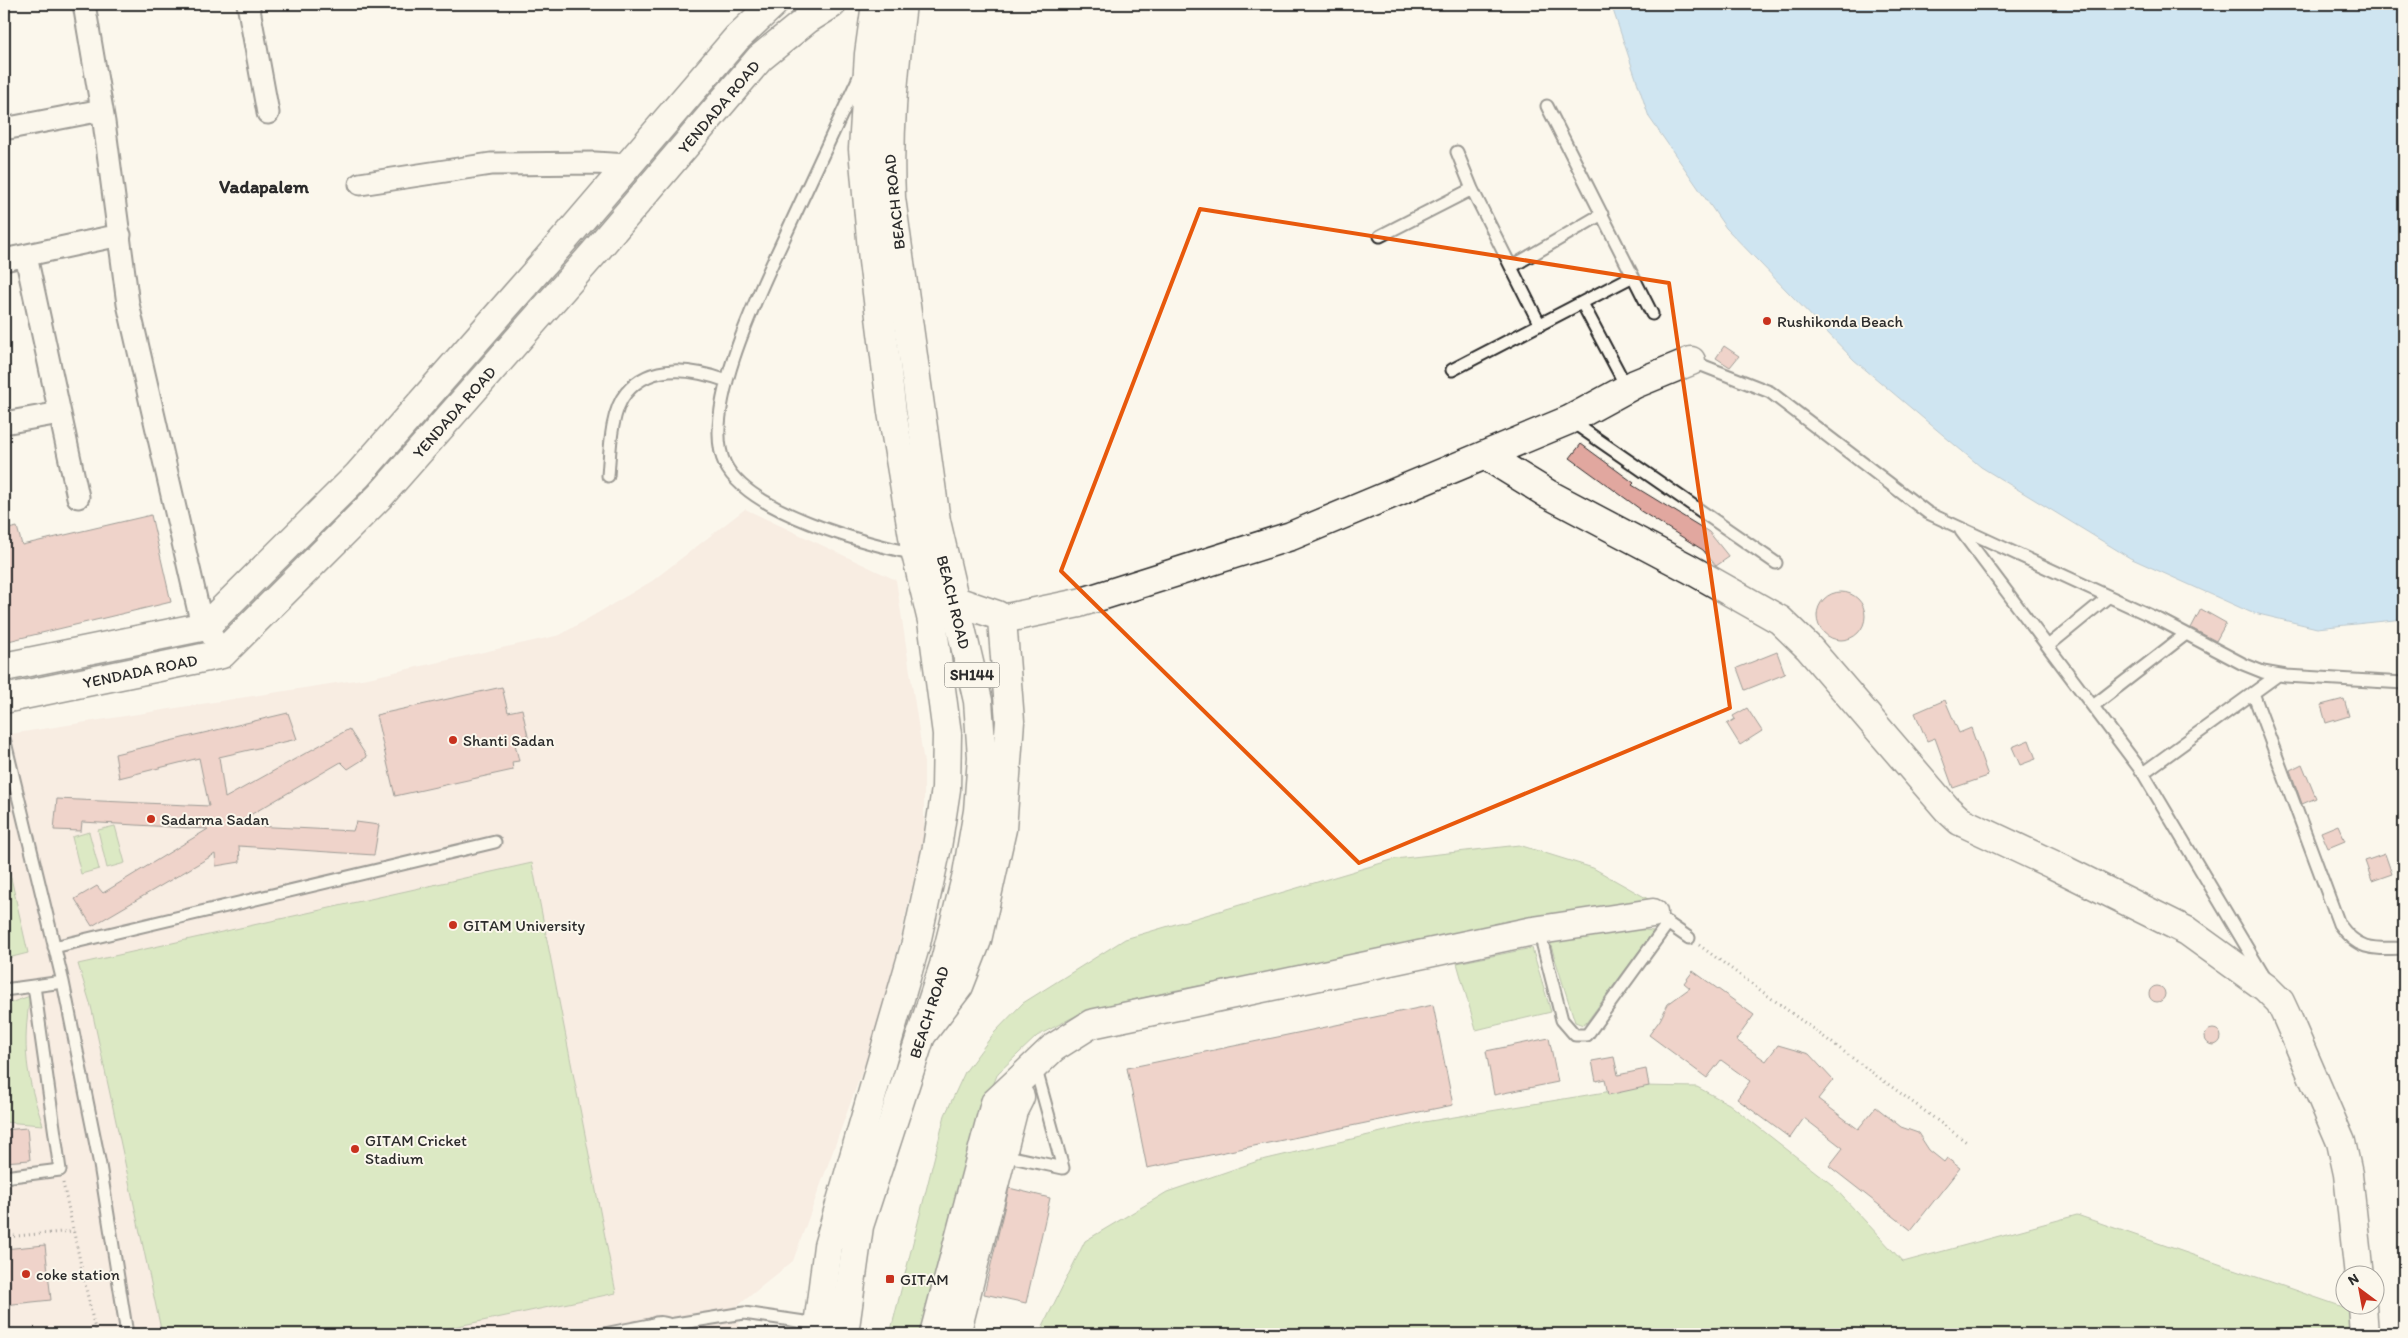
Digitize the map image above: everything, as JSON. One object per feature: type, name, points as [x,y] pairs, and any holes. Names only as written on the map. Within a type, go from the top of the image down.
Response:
[{"type":"main road","name":"YENDADA ROAD","points":[[4,667],[206,626],[358,475],[736,38],[773,4]]},
{"type":"main road","name":"YENDADA ROAD","points":[[4,699],[222,654],[380,496],[594,253],[760,58],[808,19],[832,4]]},
{"type":"main road","name":"SH144","points":[[818,1329],[828,1246],[916,943],[937,847],[946,789],[947,734],[932,621],[929,553],[892,412],[873,261],[863,149],[869,54],[876,4]]},
{"type":"main road","name":"BEACH ROAD","points":[[844,1334],[859,1226],[944,965],[967,874],[978,811],[982,757],[978,701],[956,601],[929,553],[922,428],[891,198],[889,147],[892,90],[902,4]]},
{"type":"main road","points":[[1002,619],[1078,603],[1291,536],[1569,420],[1627,388],[1691,361]]},
{"type":"main road","points":[[1485,455],[1548,494],[1690,569],[1780,620],[1808,647],[1946,810],[1960,821],[2187,931],[2266,988],[2280,1002],[2341,1142],[2348,1174],[2358,1266]]},
{"type":"main road","points":[[922,1034],[959,986],[977,940],[1002,829],[1010,721],[1002,619],[997,615],[956,601]]},
{"type":"main road","points":[[934,1334],[995,1103],[1053,1048],[1091,1024],[1539,930],[1661,918]]},
{"type":"main road","points":[[956,1334],[1013,1111],[1035,1066]]},
{"type":"main road","points":[[2363,1316],[2364,1334]]},
{"type":"street","points":[[84,4],[102,110],[128,304],[199,612],[222,654]]},
{"type":"street","points":[[248,4],[268,113]]},
{"type":"street","points":[[4,129],[102,110]]},
{"type":"street","points":[[360,184],[491,164],[595,163],[628,165]]},
{"type":"street","points":[[4,260],[120,235]]},
{"type":"street","points":[[26,256],[78,498]]},
{"type":"street","points":[[4,422],[60,412]]},
{"type":"lane","points":[[869,54],[764,281],[727,380],[718,442],[725,464],[746,489],[820,528],[867,544],[929,553]]},
{"type":"lane","points":[[1547,106],[1652,314]]},
{"type":"lane","points":[[1458,152],[1472,190],[1540,325]]},
{"type":"lane","points":[[1380,236],[1472,190]]},
{"type":"lane","points":[[1511,267],[1602,214]]},
{"type":"lane","points":[[1452,370],[1633,276]]},
{"type":"lane","points":[[1582,303],[1627,388]]},
{"type":"lane","points":[[1691,361],[1757,385],[1770,392],[1928,513],[2108,596],[2243,664],[2263,672],[2278,675],[2404,683]]},
{"type":"lane","points":[[608,476],[616,414],[626,394],[645,378],[675,369],[705,372],[727,380]]},
{"type":"lane","points":[[1569,420],[1776,563]]},
{"type":"lane","points":[[1960,529],[2143,773],[2280,1002]]},
{"type":"lane","points":[[2048,646],[2108,596]]},
{"type":"lane","points":[[2093,706],[2186,634]]},
{"type":"lane","points":[[2143,773],[2278,675]]},
{"type":"lane","points":[[2253,693],[2339,924],[2348,937],[2363,947],[2381,949],[2404,948]]},
{"type":"lane","points":[[4,738],[63,982],[100,1165],[128,1334]]},
{"type":"lane","points":[[54,947],[495,842]]},
{"type":"lane","points":[[1539,930],[1562,1020],[1575,1035],[1587,1034],[1661,918],[1688,938]]},
{"type":"lane","points":[[4,990],[63,982]]},
{"type":"lane","points":[[4,1177],[60,1170],[34,986]]},
{"type":"lane","points":[[1002,1156],[1063,1168],[1035,1066]]},
{"type":"lane","points":[[604,1334],[647,1330],[663,1322],[672,1330],[744,1313],[818,1329]]},
{"type":"path","points":[[1688,938],[1968,1143]]},
{"type":"path","points":[[60,1170],[96,1334]]},
{"type":"path","points":[[4,1237],[74,1231]]},
{"type":"highlighted area","points":[[1200,209],[1669,283],[1730,708],[1359,863],[1061,571]]},
{"type":"shaded area","name":"GITAM University","points":[[745,509],[896,580],[924,763],[924,835],[882,1016],[793,1261],[735,1308],[741,1334],[4,1334],[4,735],[368,678],[560,635],[652,581]]},
{"type":"green space","points":[[115,826],[125,863],[107,868],[98,830]]},
{"type":"green space","points":[[89,832],[99,869],[81,874],[72,837]]},
{"type":"green space","points":[[1519,845],[1593,868],[1648,899],[1172,991],[1085,1011],[1037,1036],[998,1073],[975,1129],[923,1334],[890,1334],[945,1115],[965,1072],[994,1033],[1023,1003],[1125,939],[1395,859]]},
{"type":"green space","points":[[4,847],[28,953],[4,959]]},
{"type":"green space","name":"GITAM Cricket Stadium","points":[[532,863],[616,1293],[420,1334],[162,1334],[91,1006],[78,964]]},
{"type":"green space","points":[[1635,929],[1654,931],[1586,1023],[1583,1025],[1575,1022],[1551,946],[1551,940]]},
{"type":"green space","points":[[1532,948],[1551,1012],[1476,1030],[1457,963]]},
{"type":"green space","points":[[30,996],[26,1031],[27,1062],[29,1077],[43,1125],[4,1122],[4,1005]]},
{"type":"green space","points":[[1642,1086],[1697,1087],[1729,1104],[1831,1184],[1903,1262],[2077,1215],[2336,1304],[2336,1316],[2352,1316],[2353,1334],[1039,1334],[1085,1241],[1167,1192],[1258,1161],[1424,1122]]},
{"type":"water","points":[[1611,4],[2404,4],[2404,619],[2317,628],[2250,612],[2130,558],[1981,467],[1854,360],[1726,228],[1649,117]]},
{"type":"building","points":[[1724,346],[1739,356],[1730,367],[1716,358]]},
{"type":"building","points":[[1581,444],[1634,483],[1632,485],[1709,532],[1729,557],[1716,566],[1703,550],[1639,510],[1570,458]]},
{"type":"building","points":[[151,515],[171,602],[4,642],[4,530],[17,527],[22,545]]},
{"type":"building","points":[[1836,592],[1846,592],[1858,599],[1865,611],[1865,621],[1858,633],[1846,640],[1836,640],[1828,636],[1821,629],[1817,621],[1817,611],[1821,603],[1828,596]]},
{"type":"building","points":[[2201,609],[2226,623],[2216,641],[2191,628]]},
{"type":"building","points":[[1777,652],[1785,674],[1745,690],[1737,668]]},
{"type":"building","name":"Shanti Sadan","points":[[502,687],[508,712],[522,709],[529,741],[515,744],[519,761],[512,762],[513,770],[395,796],[376,715]]},
{"type":"building","points":[[2344,699],[2349,716],[2326,723],[2321,705]]},
{"type":"building","points":[[1945,700],[1959,733],[1971,728],[1988,776],[1953,788],[1935,738],[1927,741],[1915,713]]},
{"type":"building","points":[[1747,708],[1762,731],[1740,745],[1727,724],[1735,719],[1733,716]]},
{"type":"building","name":"Sadarma Sadan","points":[[288,713],[297,739],[219,757],[225,798],[349,729],[367,757],[348,769],[341,762],[233,825],[353,831],[356,822],[379,825],[374,855],[239,846],[240,862],[216,866],[215,854],[92,926],[75,899],[97,886],[103,893],[208,829],[82,822],[81,831],[54,830],[57,799],[209,806],[199,758],[119,778],[115,754]]},
{"type":"building","points":[[2029,740],[2036,759],[2020,765],[2012,747]]},
{"type":"building","points":[[2302,764],[2316,798],[2302,804],[2290,770]]},
{"type":"building","points":[[2338,825],[2345,841],[2328,848],[2321,832]]},
{"type":"building","points":[[2385,854],[2392,874],[2372,881],[2365,861]]},
{"type":"building","points":[[1693,971],[1754,1015],[1736,1040],[1766,1061],[1778,1045],[1809,1054],[1833,1080],[1818,1099],[1858,1129],[1876,1107],[1901,1127],[1918,1133],[1929,1150],[1944,1162],[1947,1158],[1960,1168],[1911,1230],[1829,1166],[1843,1148],[1804,1118],[1790,1138],[1737,1099],[1750,1081],[1721,1060],[1707,1078],[1649,1035],[1660,1020],[1668,1004],[1690,988],[1684,983]]},
{"type":"building","points":[[2157,986],[2163,988],[2165,994],[2163,1000],[2157,1002],[2151,1000],[2149,994],[2151,988]]},
{"type":"building","points":[[1433,1005],[1453,1105],[1147,1168],[1127,1068]]},
{"type":"building","points":[[2213,1029],[2221,1037],[2213,1045],[2205,1037]]},
{"type":"building","points":[[1549,1038],[1558,1082],[1494,1095],[1486,1051]]},
{"type":"building","points":[[1614,1057],[1618,1075],[1646,1069],[1649,1086],[1608,1095],[1605,1079],[1596,1081],[1592,1061]]},
{"type":"building","points":[[27,1128],[30,1160],[4,1162],[4,1130]]},
{"type":"building","points":[[1009,1188],[1050,1198],[1026,1303],[984,1294]]},
{"type":"building","name":"coke station","points":[[45,1245],[51,1300],[4,1305],[4,1249]]},
{"type":"place","name":"Rushikonda Beach","points":[[1767,321]]},
{"type":"place","name":"Shanti Sadan","points":[[453,740]]},
{"type":"place","name":"Sadarma Sadan","points":[[151,819]]},
{"type":"place","name":"GITAM University","points":[[453,925]]},
{"type":"place","name":"GITAM Cricket Stadium","points":[[355,1149]]},
{"type":"place","name":"coke station","points":[[26,1274]]},
{"type":"place","name":"GITAM","points":[[890,1279]]},
{"type":"district","name":"Vadapalem","points":[[264,186]]}]
